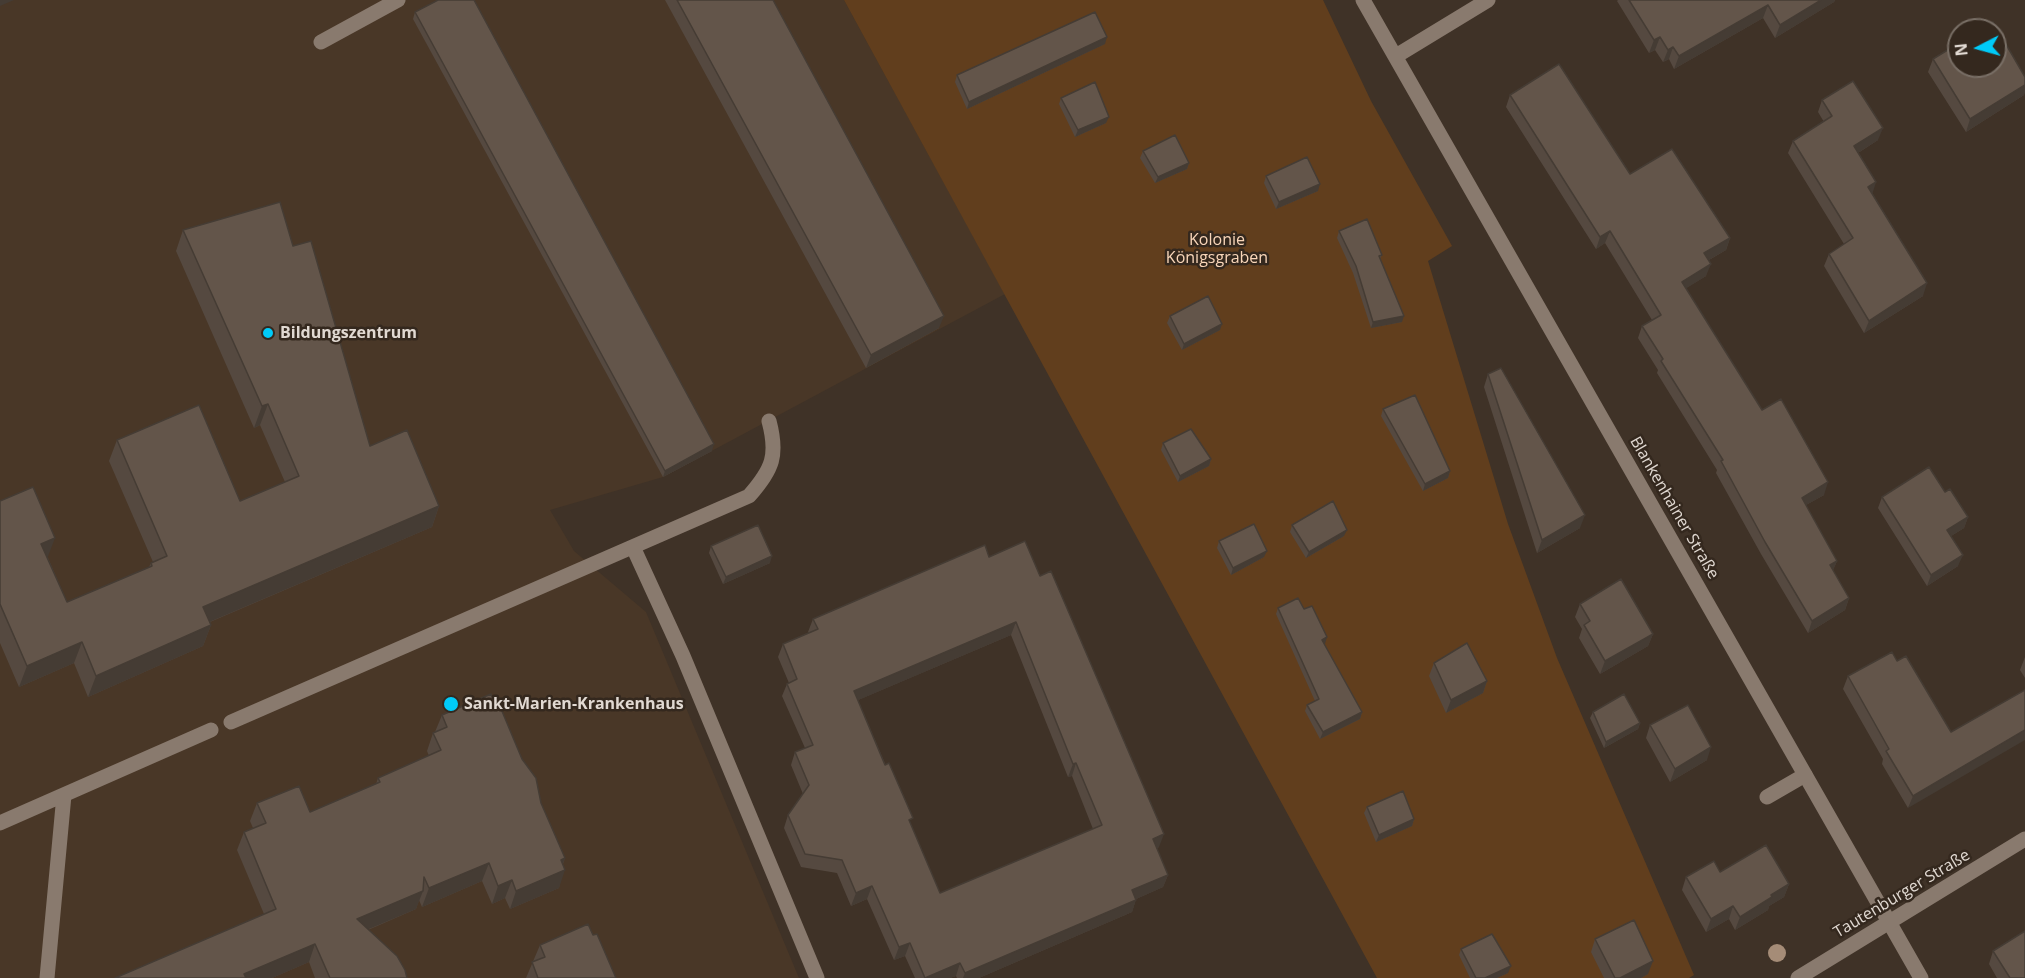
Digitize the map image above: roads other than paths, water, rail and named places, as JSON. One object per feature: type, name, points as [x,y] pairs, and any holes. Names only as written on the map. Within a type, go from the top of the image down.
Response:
[{"type":"street","points":[[321,42],[398,0]]},
{"type":"street","name":"Blankenhainer Straße","points":[[1363,0],[1921,978]]},
{"type":"street","points":[[1396,56],[1488,0]]},
{"type":"street","points":[[231,722],[749,496],[761,483],[775,446],[769,421]]},
{"type":"street","points":[[633,547],[683,656],[817,978]]},
{"type":"street","points":[[0,823],[211,730]]},
{"type":"street","points":[[1767,797],[1805,775]]},
{"type":"street","points":[[47,978],[64,795]]},
{"type":"street","name":"Tautenburger Straße","points":[[1797,978],[2025,839]]},
{"type":"place","name":"Bildungszentrum","points":[[268,333]]},
{"type":"place","name":"Sankt-Marien-Krankenhaus","points":[[451,704]]},
{"type":"park label","name":"Kolonie Königsgraben","points":[[1217,249]]}]
